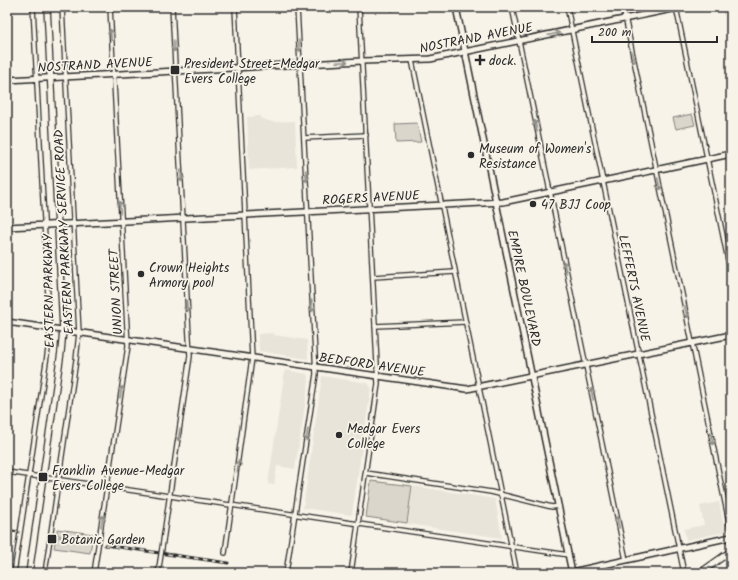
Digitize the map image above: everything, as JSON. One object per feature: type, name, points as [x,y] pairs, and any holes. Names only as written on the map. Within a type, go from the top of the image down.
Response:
[{"type":"main road","name":"EASTERN PARKWAY","points":[[29,573],[61,352],[62,330],[58,224],[46,7]]},
{"type":"main road","name":"EMPIRE BOULEVARD","points":[[456,7],[569,555],[570,572]]},
{"type":"main road","name":"NOSTRAND AVENUE","points":[[7,80],[362,61],[430,59],[682,7]]},
{"type":"main road","name":"ROGERS AVENUE","points":[[7,227],[496,202],[731,154]]},
{"type":"main road","name":"BEDFORD AVENUE","points":[[7,322],[467,389],[731,335]]},
{"type":"main road","points":[[570,572],[731,537]]},
{"type":"main road","points":[[700,573],[731,551]]},
{"type":"street","name":"EASTERN PARKWAY SERVICE ROAD","points":[[14,573],[50,336],[33,7]]},
{"type":"street","name":"EASTERN PARKWAY SERVICE ROAD","points":[[45,573],[79,333],[62,7]]},
{"type":"street","name":"UNION STREET","points":[[94,573],[128,346],[110,7]]},
{"type":"street","points":[[158,573],[190,356],[172,7]]},
{"type":"street","points":[[225,553],[252,366],[234,7]]},
{"type":"street","points":[[286,573],[316,374],[297,7]]},
{"type":"street","points":[[351,573],[378,384],[359,7]]},
{"type":"street","points":[[512,7],[626,560]]},
{"type":"street","name":"LEFFERTS AVENUE","points":[[567,7],[684,573]]},
{"type":"street","points":[[623,7],[731,532]]},
{"type":"street","points":[[726,7],[731,31]]},
{"type":"street","points":[[676,8],[731,275]]},
{"type":"street","points":[[412,60],[517,573]]},
{"type":"street","points":[[304,138],[366,135]]},
{"type":"street","points":[[373,277],[455,272]]},
{"type":"street","points":[[375,326],[465,322]]},
{"type":"street","points":[[7,472],[569,555]]},
{"type":"street","points":[[366,473],[501,494],[552,507],[559,506]]},
{"type":"shaded area","points":[[692,114],[695,125],[676,129],[673,118]]},
{"type":"shaded area","points":[[260,116],[260,118],[272,122],[295,121],[297,167],[249,170],[247,117]]},
{"type":"shaded area","points":[[417,123],[421,142],[396,143],[395,124]]},
{"type":"shaded area","points":[[274,333],[274,335],[307,340],[308,359],[259,351],[258,334]]},
{"type":"shaded area","points":[[285,370],[307,374],[309,380],[295,469],[277,466],[274,485],[268,484]]},
{"type":"shaded area","name":"Medgar Evers College","points":[[322,376],[368,383],[371,388],[351,515],[303,508]]},
{"type":"shaded area","points":[[371,481],[412,486],[407,523],[366,517]]},
{"type":"shaded area","points":[[413,486],[495,499],[502,538],[408,524]]},
{"type":"shaded area","points":[[719,502],[725,532],[686,540],[684,529],[704,525],[700,506]]},
{"type":"shaded area","points":[[57,529],[93,534],[90,553],[54,548],[56,537],[61,537],[57,534]]},
{"type":"railway","points":[[7,530],[18,532]]},
{"type":"railway","points":[[105,545],[228,563]]},
{"type":"place","name":"dock.","points":[[480,60]]},
{"type":"place","name":"President Street–Medgar Evers College","points":[[175,70]]},
{"type":"place","name":"Museum of Women's Resistance","points":[[471,155]]},
{"type":"place","name":"47 BJJ Coop","points":[[533,204]]},
{"type":"place","name":"Crown Heights Armory pool","points":[[141,274]]},
{"type":"place","name":"Medgar Evers College","points":[[339,435]]},
{"type":"place","name":"Franklin Avenue-Medgar Evers College","points":[[43,477]]},
{"type":"place","name":"Botanic Garden","points":[[52,539]]}]
